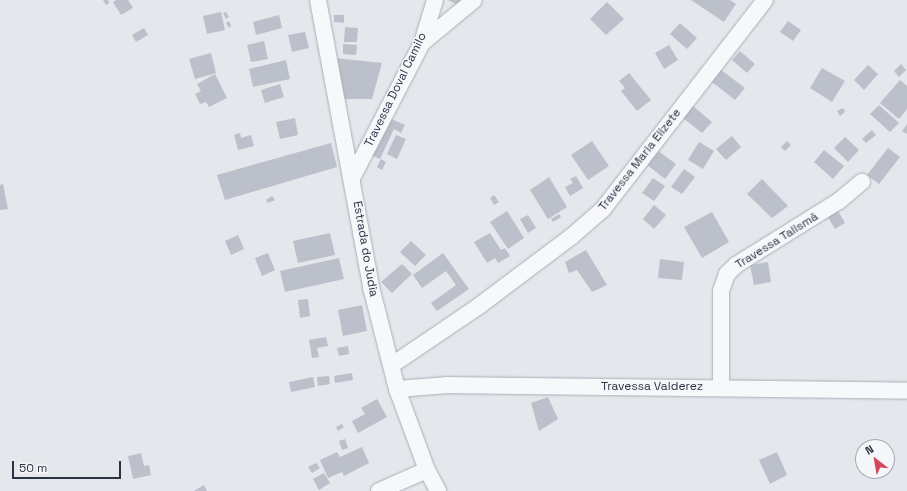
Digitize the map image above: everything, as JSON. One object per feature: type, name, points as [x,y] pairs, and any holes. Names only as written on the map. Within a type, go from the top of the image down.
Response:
[{"type":"street","name":"Estrada do Judia","points":[[318,0],[371,287],[397,389],[427,470],[438,491]]},
{"type":"street","name":"Travessa Doval Camilo","points":[[352,178],[422,42],[435,0]]},
{"type":"street","points":[[422,42],[474,0]]},
{"type":"street","name":"Travessa Maria Elizete","points":[[392,365],[480,306],[571,237],[603,209],[765,0]]},
{"type":"street","name":"Travessa Talismã","points":[[720,388],[721,291],[727,274],[736,265],[839,201],[862,182]]},
{"type":"street","name":"Travessa Valderez","points":[[397,389],[448,385],[907,391]]},
{"type":"street","points":[[379,491],[427,470]]},
{"type":"building","points":[[103,0],[108,0],[109,3],[106,5]]},
{"type":"building","points":[[116,0],[128,0],[133,8],[121,15],[113,2]]},
{"type":"building","points":[[448,0],[462,0],[458,5]]},
{"type":"building","points":[[691,0],[730,0],[736,4],[724,22]]},
{"type":"building","points":[[607,2],[624,19],[606,35],[590,19]]},
{"type":"building","points":[[221,12],[225,30],[207,34],[203,16]]},
{"type":"building","points":[[226,12],[229,17],[226,19],[223,13]]},
{"type":"building","points":[[279,15],[282,28],[256,35],[253,22]]},
{"type":"building","points":[[334,15],[344,15],[344,23],[334,22]]},
{"type":"building","points":[[229,21],[231,26],[229,28],[226,23]]},
{"type":"building","points":[[788,21],[801,30],[793,41],[780,32]]},
{"type":"building","points":[[680,23],[697,38],[687,49],[670,34]]},
{"type":"building","points":[[345,27],[358,28],[357,42],[344,42]]},
{"type":"building","points":[[144,28],[148,35],[136,42],[132,35]]},
{"type":"building","points":[[305,32],[309,48],[292,52],[288,35]]},
{"type":"building","points":[[264,41],[268,59],[251,62],[247,45]]},
{"type":"building","points":[[343,44],[357,45],[356,55],[343,54]]},
{"type":"building","points":[[669,45],[678,60],[664,69],[655,53]]},
{"type":"building","points":[[740,51],[755,64],[747,73],[732,60]]},
{"type":"building","points":[[211,53],[216,73],[195,79],[189,59]]},
{"type":"building","points":[[335,58],[382,63],[372,99],[343,99]]},
{"type":"building","points":[[286,60],[290,79],[253,87],[249,69]]},
{"type":"building","points":[[901,64],[906,70],[899,77],[894,71]]},
{"type":"building","points":[[868,65],[878,74],[864,90],[854,80]]},
{"type":"building","points":[[822,68],[845,81],[832,102],[810,88]]},
{"type":"building","points":[[721,70],[745,88],[735,100],[712,82]]},
{"type":"building","points":[[629,73],[651,100],[637,111],[621,91],[625,88],[619,81]]},
{"type":"building","points":[[215,74],[227,98],[209,107],[206,102],[200,104],[195,94],[201,91],[197,84]]},
{"type":"building","points":[[900,80],[907,86],[907,109],[899,119],[880,103]]},
{"type":"building","points":[[280,84],[284,97],[265,103],[261,90]]},
{"type":"building","points":[[879,105],[899,123],[890,132],[870,114]]},
{"type":"building","points":[[693,106],[712,122],[702,133],[683,118]]},
{"type":"building","points":[[843,108],[845,112],[840,116],[837,111]]},
{"type":"building","points":[[387,117],[405,125],[401,133],[394,129],[380,159],[369,154]]},
{"type":"building","points":[[295,118],[298,135],[280,139],[276,122]]},
{"type":"building","points":[[907,124],[907,134],[902,131]]},
{"type":"building","points":[[872,130],[876,135],[866,143],[862,139]]},
{"type":"building","points":[[240,133],[241,138],[251,135],[254,146],[238,150],[234,135]]},
{"type":"building","points":[[396,135],[406,139],[397,159],[387,154]]},
{"type":"building","points":[[732,136],[741,147],[726,160],[716,149]]},
{"type":"building","points":[[845,137],[859,150],[848,162],[834,148]]},
{"type":"building","points":[[592,141],[609,166],[588,180],[571,155]]},
{"type":"building","points":[[787,141],[791,145],[785,151],[781,147]]},
{"type":"building","points":[[699,142],[714,151],[703,169],[688,160]]},
{"type":"building","points":[[331,143],[337,167],[225,200],[217,175]]},
{"type":"building","points":[[888,148],[900,157],[879,184],[867,175]]},
{"type":"building","points":[[657,150],[676,164],[665,179],[646,164]]},
{"type":"building","points":[[824,150],[844,166],[833,179],[814,162]]},
{"type":"building","points":[[381,159],[386,162],[382,170],[377,167]]},
{"type":"building","points":[[684,169],[695,177],[682,194],[671,187]]},
{"type":"building","points":[[576,176],[583,188],[570,196],[565,187],[573,183],[570,179]]},
{"type":"building","points":[[549,177],[567,207],[548,219],[530,190]]},
{"type":"building","points":[[653,178],[665,186],[654,201],[642,193]]},
{"type":"building","points":[[762,179],[788,206],[772,218],[747,194]]},
{"type":"building","points":[[3,184],[8,209],[0,210],[0,185]]},
{"type":"building","points":[[494,195],[499,202],[494,205],[490,198]]},
{"type":"building","points":[[272,196],[275,200],[268,203],[266,200]]},
{"type":"building","points":[[654,205],[666,215],[654,229],[643,219]]},
{"type":"building","points":[[836,208],[845,223],[835,229],[826,214]]},
{"type":"building","points":[[507,211],[524,238],[508,249],[490,222]]},
{"type":"building","points":[[712,212],[729,242],[702,258],[684,227]]},
{"type":"building","points":[[559,214],[561,217],[553,222],[551,219]]},
{"type":"building","points":[[528,215],[536,228],[528,233],[520,219]]},
{"type":"building","points":[[330,233],[335,255],[298,263],[293,241]]},
{"type":"building","points":[[490,233],[501,250],[505,248],[510,256],[498,263],[495,258],[487,263],[474,242]]},
{"type":"building","points":[[238,235],[244,249],[231,255],[225,241]]},
{"type":"building","points":[[411,241],[426,255],[415,266],[400,252]]},
{"type":"building","points":[[586,250],[607,285],[592,292],[577,270],[569,273],[565,262]]},
{"type":"building","points":[[268,253],[275,270],[262,276],[255,258]]},
{"type":"building","points":[[443,253],[469,289],[437,311],[431,303],[456,285],[446,271],[422,288],[413,275]]},
{"type":"building","points":[[339,258],[344,279],[285,292],[280,271]]},
{"type":"building","points":[[660,259],[684,262],[682,280],[658,278]]},
{"type":"building","points":[[768,262],[771,282],[754,285],[750,265]]},
{"type":"building","points":[[402,264],[412,274],[392,293],[381,282]]},
{"type":"building","points":[[308,299],[310,316],[300,318],[298,300]]},
{"type":"building","points":[[362,305],[367,331],[343,336],[338,310]]},
{"type":"building","points":[[326,337],[328,346],[317,348],[319,357],[312,358],[309,340]]},
{"type":"building","points":[[348,346],[349,354],[339,356],[337,348]]},
{"type":"building","points":[[352,373],[353,380],[335,383],[334,376]]},
{"type":"building","points":[[329,376],[330,384],[318,386],[317,377]]},
{"type":"building","points":[[313,377],[315,387],[291,392],[289,382]]},
{"type":"building","points":[[548,397],[558,419],[539,431],[531,403]]},
{"type":"building","points":[[377,399],[387,417],[358,433],[352,421],[365,414],[361,408]]},
{"type":"building","points":[[342,424],[344,427],[338,431],[336,427]]},
{"type":"building","points":[[345,439],[348,448],[342,450],[339,441]]},
{"type":"building","points":[[362,447],[369,463],[344,476],[342,472],[328,478],[320,460],[337,452],[340,457]]},
{"type":"building","points":[[777,452],[787,475],[770,484],[759,460]]},
{"type":"building","points":[[141,453],[144,466],[149,465],[151,475],[133,479],[128,456]]},
{"type":"building","points":[[316,463],[320,468],[312,473],[308,467]]},
{"type":"building","points":[[324,473],[330,483],[319,490],[313,479]]},
{"type":"building","points":[[204,485],[207,491],[194,491]]}]
